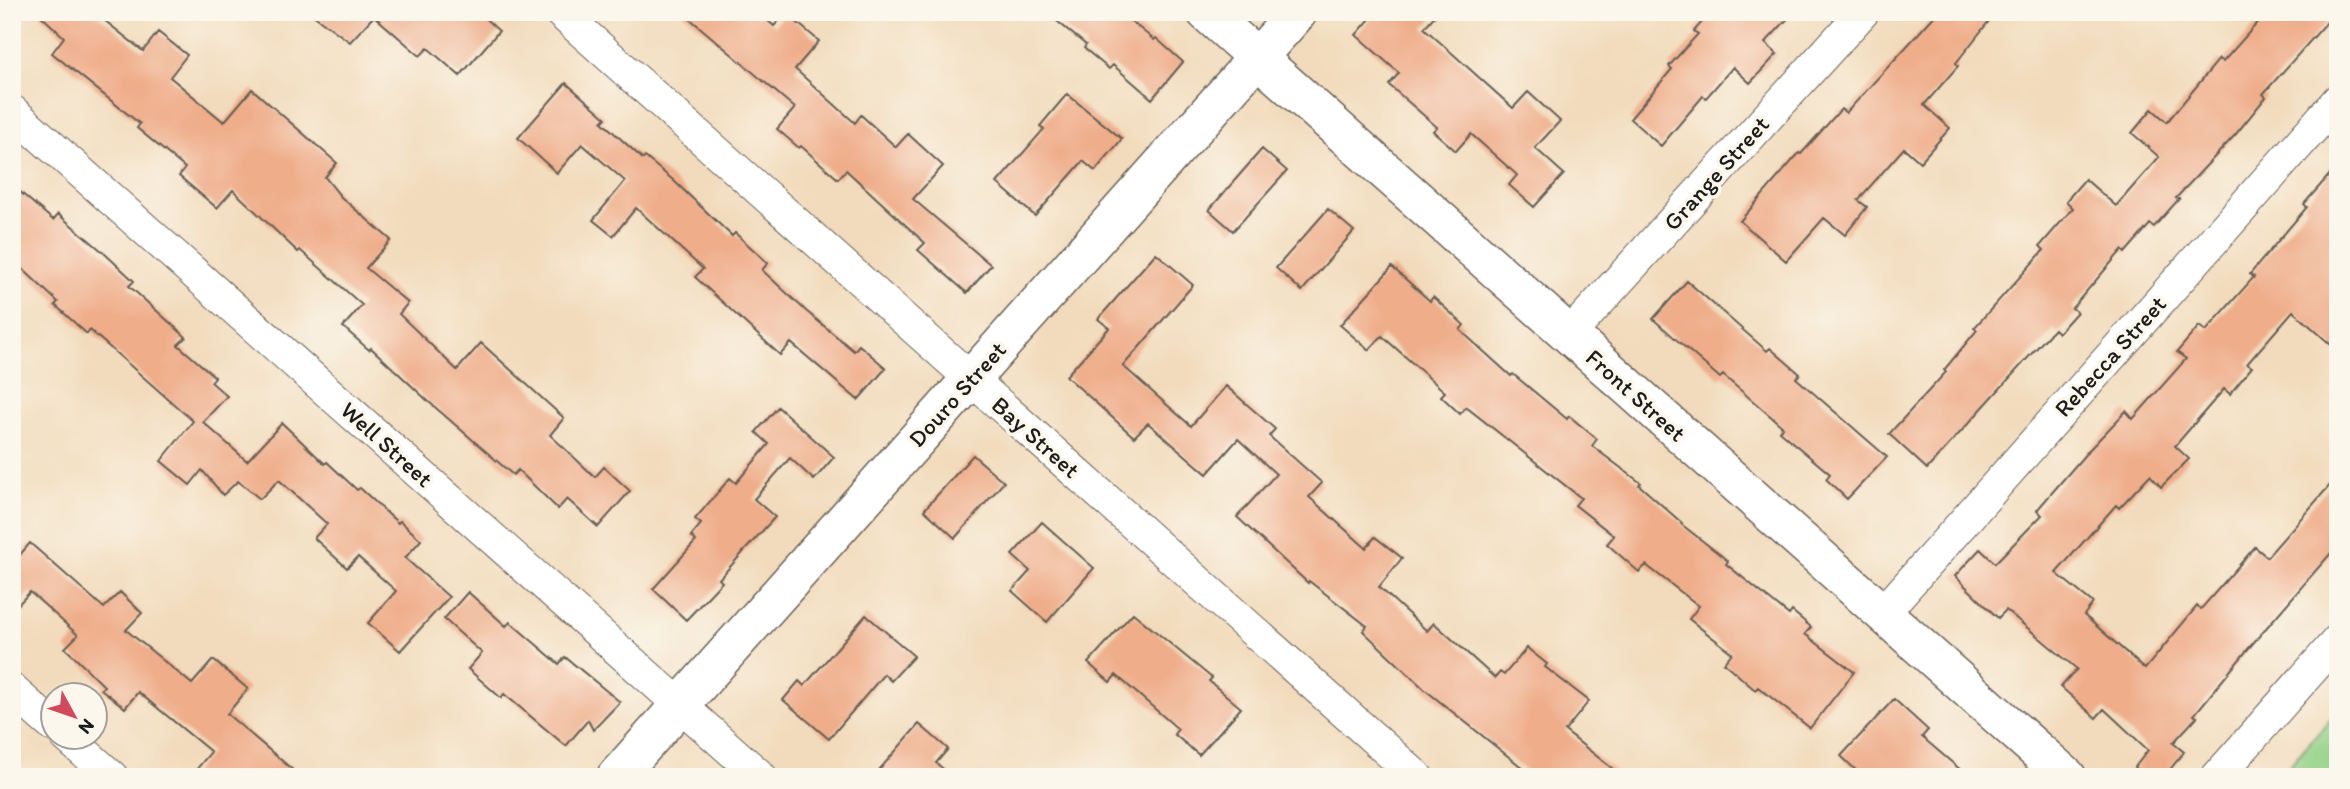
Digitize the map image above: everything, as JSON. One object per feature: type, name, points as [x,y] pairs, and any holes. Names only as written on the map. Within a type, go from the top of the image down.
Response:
[{"type":"street","name":"Bay Street","points":[[560,12],[1417,777]]},
{"type":"street","name":"Front Street","points":[[1206,12],[2067,777]]},
{"type":"street","name":"Douro Street","points":[[616,777],[1298,12]]},
{"type":"street","name":"Grange Street","points":[[1569,335],[1863,12]]},
{"type":"street","name":"Rebecca Street","points":[[1883,613],[2338,100]]},
{"type":"street","name":"Well Street","points":[[12,111],[761,777]]},
{"type":"street","points":[[2217,777],[2338,640]]},
{"type":"street","points":[[12,690],[38,713]]},
{"type":"street","points":[[81,750],[112,777]]},
{"type":"green space","points":[[2338,711],[2338,777],[2279,777]]},
{"type":"building","points":[[37,12],[94,12],[143,51],[158,32],[187,55],[170,77],[224,122],[252,89],[337,163],[325,177],[341,197],[391,240],[366,268],[408,303],[399,314],[457,370],[481,343],[564,418],[550,435],[595,477],[604,467],[630,491],[598,527],[567,499],[558,509],[518,470],[513,475],[371,348],[369,350],[343,327],[362,305],[300,250],[298,252],[233,190],[217,208],[179,176],[185,168],[137,128],[140,124],[52,53],[64,37]]},
{"type":"building","points":[[309,12],[478,12],[499,31],[460,76],[428,48],[420,56],[374,16],[350,42]]},
{"type":"building","points":[[682,12],[758,12],[774,26],[786,13],[819,41],[795,69],[855,123],[861,115],[896,147],[908,134],[943,166],[913,199],[991,265],[967,293],[918,250],[925,243],[846,170],[838,179],[777,129],[795,108]]},
{"type":"building","points":[[1046,12],[1120,12],[1183,62],[1152,99],[1113,65],[1109,69],[1084,48],[1086,45]]},
{"type":"building","points":[[1376,12],[1438,12],[1424,28],[1513,108],[1528,92],[1560,121],[1535,148],[1564,174],[1534,207],[1509,185],[1517,175],[1471,134],[1456,151],[1433,131],[1437,127],[1389,85],[1399,73],[1356,35]]},
{"type":"building","points":[[1711,12],[1794,12],[1765,43],[1777,54],[1750,83],[1733,67],[1706,98],[1703,96],[1661,146],[1630,119],[1672,69],[1669,66],[1698,34],[1694,31]]},
{"type":"building","points":[[1938,12],[1996,12],[1956,63],[1958,66],[1924,105],[1950,128],[1920,162],[1904,148],[1858,200],[1867,207],[1845,235],[1824,218],[1786,261],[1740,221],[1799,153],[1801,154],[1841,109],[1846,113]]},
{"type":"building","points":[[2267,12],[2336,12],[2263,94],[2266,97],[2236,134],[2176,198],[2179,199],[2154,227],[2150,224],[2125,253],[2122,250],[2072,308],[2077,312],[2058,333],[2054,329],[1927,469],[1889,434],[1946,372],[1944,370],[1977,330],[1974,328],[2044,250],[2040,246],[2073,208],[2066,201],[2085,179],[2116,206],[2159,157],[2132,133],[2152,109],[2167,122],[2219,59],[2223,62]]},
{"type":"building","points":[[566,83],[606,118],[602,122],[643,159],[645,157],[673,180],[732,236],[735,233],[768,263],[762,270],[806,311],[854,351],[859,345],[886,368],[858,400],[791,343],[780,355],[695,277],[703,269],[636,208],[613,236],[593,220],[625,181],[582,144],[557,173],[518,138]]},
{"type":"building","points":[[1067,94],[1122,139],[1095,171],[1083,161],[1035,216],[997,183],[1044,129],[1040,126]]},
{"type":"building","points":[[1262,149],[1287,171],[1233,231],[1209,210]]},
{"type":"building","points":[[2338,165],[2338,351],[2293,311],[2247,364],[2252,367],[2230,394],[2224,389],[2175,446],[2189,459],[2161,487],[2150,475],[2119,508],[2116,505],[2056,573],[2093,603],[2084,615],[2145,669],[2197,606],[2201,609],[2255,547],[2267,557],[2338,476],[2338,545],[2248,649],[2194,715],[2197,717],[2173,743],[2184,752],[2164,777],[2147,777],[2135,767],[2148,750],[2104,709],[2096,718],[2061,687],[2077,669],[2006,610],[1998,618],[1955,576],[1980,549],[1995,563],[2042,515],[2037,510],[2126,411],[2133,419],[2186,359],[2177,352],[2199,326],[2206,331],[2254,277],[2250,274],[2307,207],[2304,204]]},
{"type":"building","points":[[12,185],[53,220],[58,214],[103,252],[134,281],[129,286],[186,337],[178,345],[215,377],[211,382],[227,396],[203,422],[247,461],[282,423],[325,464],[327,462],[357,490],[360,488],[421,540],[405,558],[449,597],[400,651],[368,623],[396,591],[358,557],[347,568],[314,538],[327,524],[279,480],[260,499],[238,481],[223,495],[202,470],[190,485],[161,461],[193,421],[90,330],[87,334],[55,305],[58,302],[12,259]]},
{"type":"building","points":[[1328,209],[1354,231],[1302,291],[1276,268]]},
{"type":"building","points":[[1156,253],[1193,285],[1123,366],[1191,426],[1226,386],[1275,429],[1269,436],[1322,483],[1309,497],[1366,548],[1375,537],[1402,558],[1379,587],[1427,631],[1434,623],[1495,678],[1500,672],[1504,675],[1527,648],[1547,664],[1545,667],[1589,701],[1565,731],[1623,777],[1534,777],[1424,689],[1363,631],[1367,626],[1309,581],[1308,583],[1237,517],[1276,474],[1238,439],[1207,474],[1148,423],[1134,437],[1066,376],[1109,328],[1098,319]]},
{"type":"building","points":[[1392,267],[1430,301],[1433,297],[1464,325],[1460,330],[1511,376],[1513,374],[1567,419],[1569,416],[1597,439],[1592,446],[1641,483],[1639,485],[1681,524],[1728,561],[1726,564],[1789,615],[1792,611],[1811,627],[1805,634],[1854,672],[1810,728],[1758,687],[1755,690],[1724,663],[1732,653],[1689,619],[1699,606],[1646,565],[1639,572],[1607,544],[1614,536],[1575,505],[1581,498],[1466,407],[1460,414],[1441,396],[1445,392],[1382,336],[1369,350],[1340,325]]},
{"type":"building","points":[[1687,281],[1767,351],[1770,348],[1800,374],[1796,378],[1887,457],[1847,499],[1826,479],[1830,474],[1779,431],[1783,427],[1723,375],[1720,378],[1653,319]]},
{"type":"building","points":[[778,407],[834,457],[814,480],[790,458],[754,499],[775,517],[719,579],[722,582],[686,620],[653,589],[696,541],[691,536],[701,524],[695,519],[730,478],[736,483],[769,444],[756,432]]},
{"type":"building","points":[[973,455],[1004,482],[955,538],[924,510]]},
{"type":"building","points":[[1042,522],[1094,568],[1047,622],[1012,591],[1030,571],[1012,555]]},
{"type":"building","points":[[30,543],[104,608],[120,592],[142,613],[126,630],[192,684],[213,660],[248,689],[227,714],[301,777],[190,777],[211,752],[138,692],[125,708],[108,695],[108,680],[98,680],[65,648],[78,635],[30,592],[12,611],[12,564]]},
{"type":"building","points":[[468,592],[506,626],[510,622],[559,664],[565,657],[620,702],[593,730],[588,720],[566,746],[504,694],[501,698],[468,669],[482,653],[444,619]]},
{"type":"building","points":[[1133,613],[1212,678],[1209,681],[1241,708],[1199,755],[1174,734],[1178,729],[1116,675],[1110,682],[1088,663]]},
{"type":"building","points":[[866,615],[914,656],[891,681],[884,674],[829,739],[783,700],[799,681],[804,686]]},
{"type":"building","points":[[1894,699],[1928,730],[1922,737],[1969,777],[1863,777],[1841,756]]},
{"type":"building","points":[[919,724],[948,749],[936,763],[953,777],[873,777]]}]
